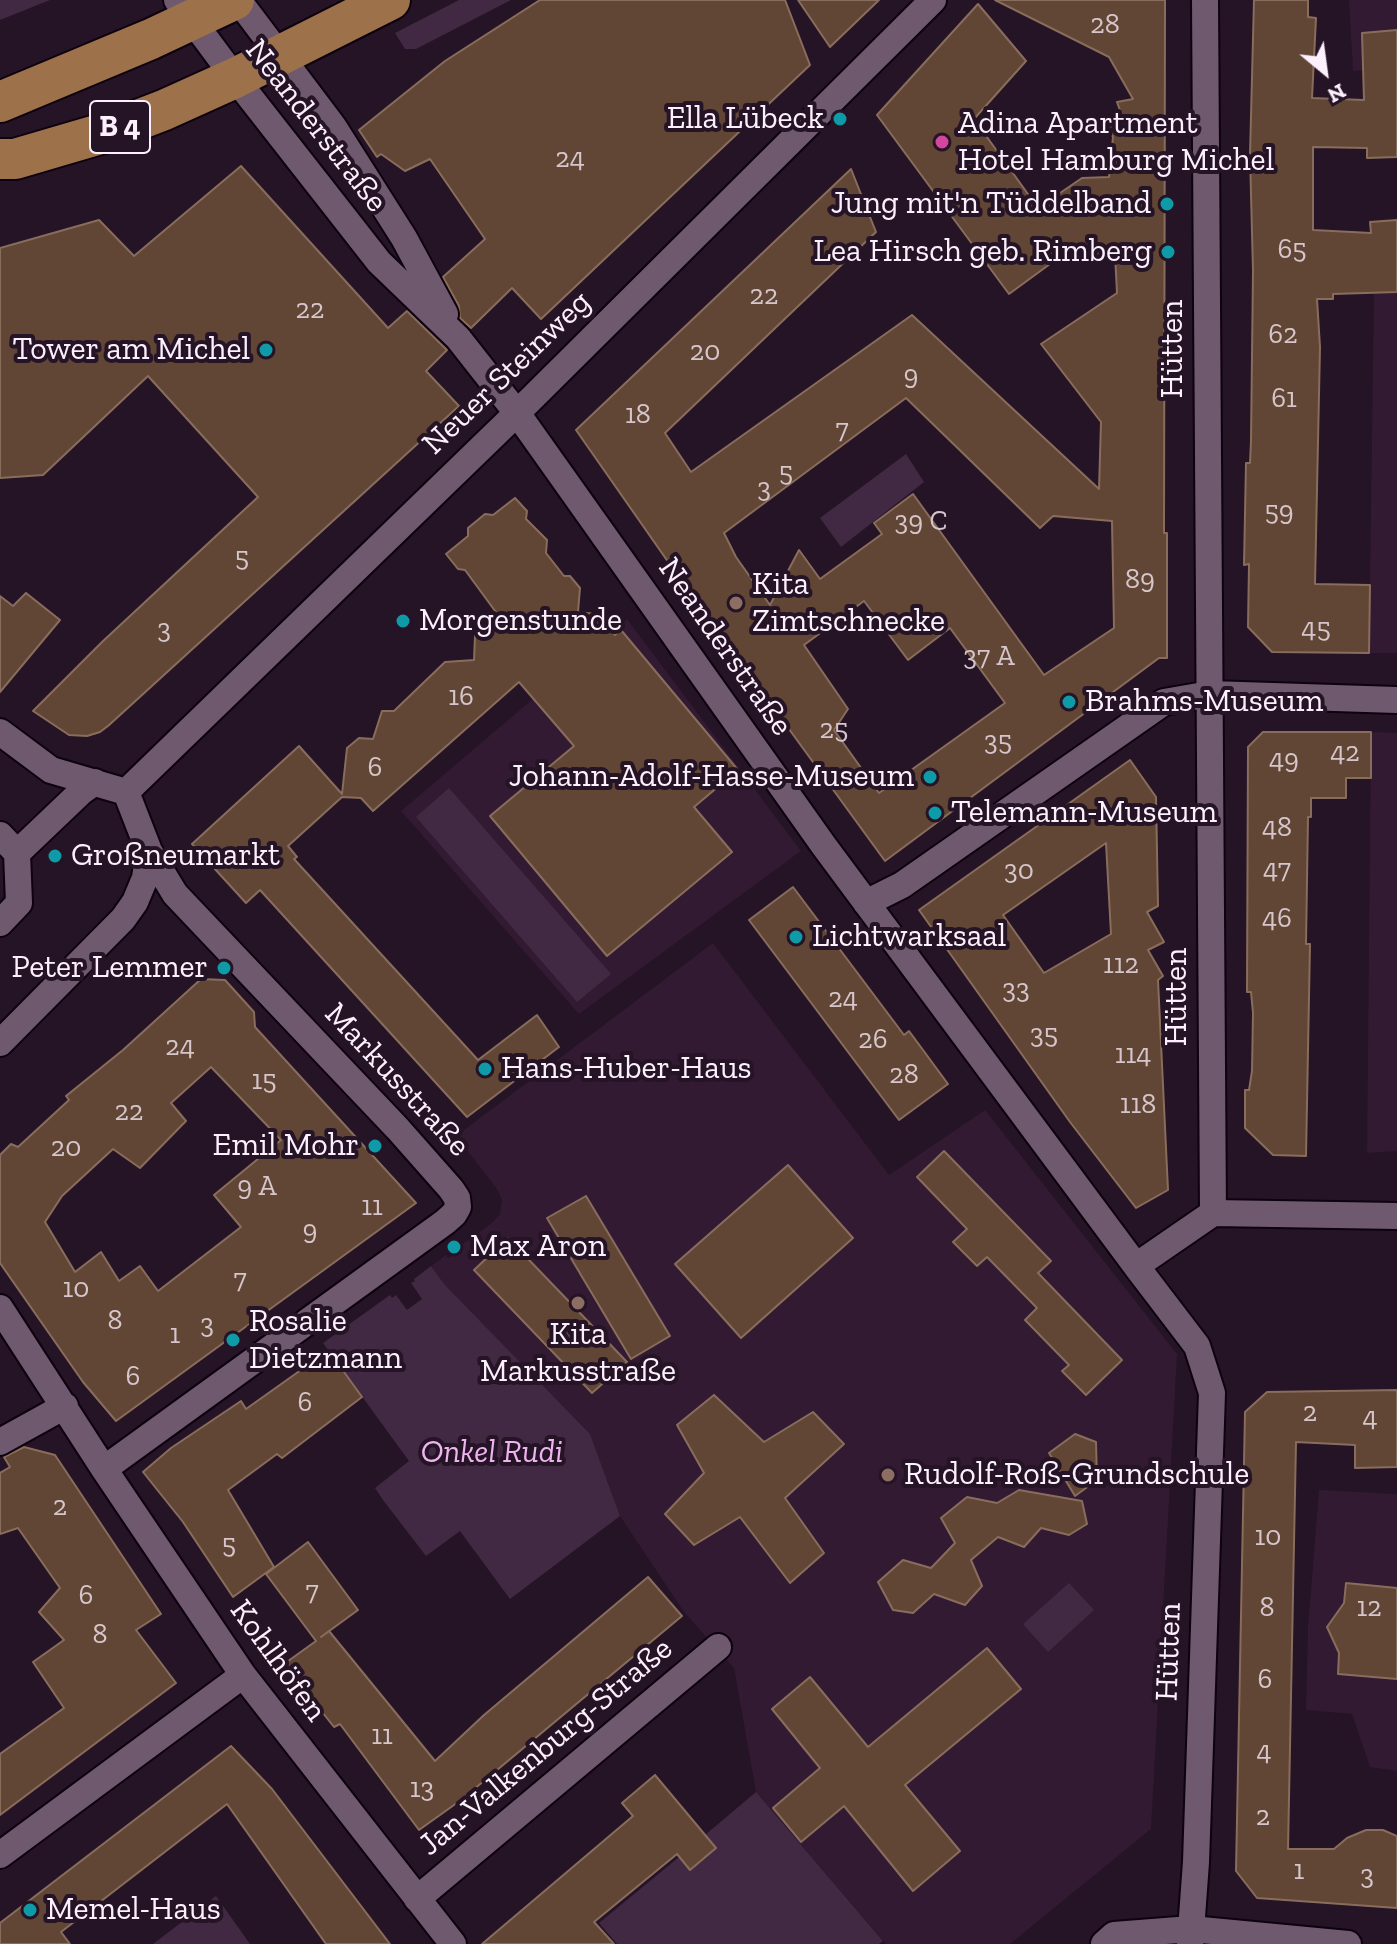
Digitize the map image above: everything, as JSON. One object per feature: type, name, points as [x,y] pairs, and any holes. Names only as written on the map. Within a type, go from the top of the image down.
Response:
[{"type":"main road","name":"B 4","points":[[0,102],[184,10],[236,0]]},
{"type":"main road","name":"B 4","points":[[0,159],[15,159],[107,132],[190,99],[390,0]]},
{"type":"street","name":"Neanderstraße","points":[[236,0],[333,126],[404,238],[458,338]]},
{"type":"street","name":"Neuer Steinweg","points":[[126,792],[517,413],[933,0]]},
{"type":"street","name":"Hütten","points":[[1205,0],[1213,1213]]},
{"type":"street","name":"Neanderstraße","points":[[184,10],[379,262],[458,338],[517,413],[866,903],[1136,1266]]},
{"type":"street","points":[[866,903],[902,885],[1164,702],[1210,694],[1397,700]]},
{"type":"street","points":[[0,732],[51,770],[126,792],[149,851],[145,878],[135,902],[123,919],[0,1043]]},
{"type":"street","points":[[0,923],[19,903],[9,844],[95,782]]},
{"type":"street","name":"Markusstraße","points":[[104,1469],[445,1222],[458,1207],[451,1189],[406,1137],[175,894],[149,851]]},
{"type":"street","points":[[1136,1266],[1213,1213],[1397,1216]]},
{"type":"street","name":"Hütten","points":[[1136,1266],[1197,1346],[1212,1393],[1196,1862],[1190,1936]]},
{"type":"street","name":"Kohlhöfen","points":[[0,1308],[243,1675],[453,1944]]},
{"type":"street","points":[[0,1442],[65,1406]]},
{"type":"street","name":"Jan-Valkenburg-Straße","points":[[417,1899],[718,1647]]},
{"type":"street","points":[[0,1855],[243,1675]]},
{"type":"street","points":[[1104,1944],[1114,1935],[1348,1944]]},
{"type":"shaded area","points":[[1349,0],[1397,0],[1397,68],[1353,71]]},
{"type":"shaded area","points":[[1397,292],[1397,653],[1369,653],[1374,293]]},
{"type":"shaded area","points":[[627,619],[801,851],[579,1014],[401,811]]},
{"type":"shaded area","points":[[1371,732],[1397,733],[1397,1151],[1367,1153]]},
{"type":"shaded area","name":"Rudolf-Roß-Grundschule","points":[[713,943],[889,1175],[985,1110],[1177,1354],[1151,1829],[1010,1944],[886,1944],[756,1792],[734,1668],[684,1612],[620,1516],[590,1434],[445,1285],[431,1266],[446,1255],[448,1258],[455,1253],[454,1250],[500,1214],[502,1200],[497,1189],[456,1136]]},
{"type":"shaded area","points":[[1319,1490],[1397,1494],[1397,1771],[1370,1767],[1352,1714],[1306,1710],[1308,1627]]},
{"type":"green space","points":[[0,0],[50,0],[0,20]]},
{"type":"green space","points":[[459,0],[511,0],[416,49],[405,49],[395,33]]},
{"type":"green space","points":[[906,454],[924,482],[841,547],[820,518]]},
{"type":"green space","points":[[449,788],[611,974],[577,1002],[416,817]]},
{"type":"green space","name":"Onkel Rudi","points":[[431,1266],[445,1285],[590,1434],[620,1516],[510,1599],[460,1531],[426,1556],[383,1500],[375,1488],[409,1461],[323,1343],[390,1295],[392,1298],[396,1295],[407,1310],[422,1299],[411,1283]]},
{"type":"green space","points":[[1069,1583],[1094,1610],[1048,1652],[1023,1624]]},
{"type":"green space","points":[[756,1792],[883,1941],[879,1944],[617,1944],[599,1923],[679,1857],[690,1870],[715,1849],[705,1835]]},
{"type":"green space","points":[[216,1896],[250,1944],[153,1944]]},
{"type":"building","points":[[540,0],[785,0],[810,65],[541,319],[512,288],[471,328],[460,318],[459,306],[443,277],[485,239],[430,159],[405,171],[381,154],[377,157],[359,130],[445,61]]},
{"type":"building","points":[[798,0],[879,0],[830,47]]},
{"type":"building","points":[[995,0],[1165,0],[1164,533],[1167,533],[1167,658],[1159,658],[885,861],[687,589],[576,430],[851,169],[876,232],[665,433],[691,472],[912,315],[1099,489],[1101,422],[1041,344],[1117,293],[1115,254],[1065,253],[1009,294],[877,115],[978,4],[1026,61],[974,119],[1038,208],[1082,178],[1109,177],[1113,137],[1106,124],[1122,116],[1117,102],[1133,99],[1109,57]],"holes":[[[906,398],[1040,528],[1053,516],[1112,521],[1114,628],[1044,675],[913,494],[874,523],[882,534],[820,579],[799,550],[770,605],[736,557],[724,533]],[[864,601],[908,660],[950,628],[1005,703],[879,793],[834,730],[848,709],[804,645]]]},
{"type":"building","points":[[1254,0],[1308,0],[1308,17],[1316,18],[1312,98],[1364,100],[1362,33],[1397,30],[1397,157],[1367,158],[1367,148],[1313,147],[1313,230],[1371,233],[1370,222],[1397,220],[1397,292],[1333,294],[1333,299],[1317,299],[1320,347],[1315,584],[1370,585],[1369,653],[1272,652],[1248,627],[1249,564],[1244,565],[1246,463],[1250,463],[1251,441],[1253,271],[1250,155]]},
{"type":"building","points":[[241,166],[388,328],[407,311],[447,350],[426,371],[459,406],[108,726],[87,736],[69,735],[33,711],[102,642],[258,497],[148,376],[43,475],[0,478],[0,248],[99,220],[134,256]]},
{"type":"building","points":[[515,498],[527,511],[526,519],[547,540],[546,553],[564,576],[570,576],[580,588],[578,612],[596,614],[615,635],[621,630],[738,770],[694,807],[732,852],[607,956],[490,816],[574,746],[519,682],[373,811],[361,798],[342,797],[288,846],[297,857],[294,859],[478,1060],[537,1015],[559,1047],[467,1117],[260,890],[246,903],[192,844],[299,746],[342,794],[347,748],[359,738],[373,739],[382,711],[394,711],[445,662],[474,660],[475,636],[498,615],[465,570],[458,569],[446,554],[468,536],[468,528],[485,514],[493,515]]},
{"type":"building","points":[[26,593],[60,620],[0,692],[0,596],[13,606]]},
{"type":"building","points":[[1263,732],[1371,732],[1371,778],[1346,778],[1346,798],[1311,798],[1311,817],[1308,817],[1306,944],[1310,944],[1306,1156],[1273,1155],[1245,1128],[1245,1090],[1249,1090],[1252,1071],[1253,1013],[1251,992],[1247,992],[1248,747]]},
{"type":"building","points":[[1130,760],[1156,797],[1158,906],[1147,912],[1164,942],[1148,950],[1163,976],[1158,980],[1168,1190],[1136,1208],[1070,1122],[919,910]],"holes":[[[1106,843],[1111,934],[1044,973],[1003,915]]]},
{"type":"building","points":[[793,887],[904,1035],[909,1031],[948,1084],[899,1120],[749,920]]},
{"type":"building","points":[[201,979],[225,980],[254,1012],[255,1027],[416,1203],[116,1421],[83,1382],[0,1263],[0,1155],[11,1144],[18,1147],[69,1100],[66,1096],[123,1050]],"holes":[[[211,1067],[281,1140],[214,1195],[241,1227],[158,1291],[140,1266],[119,1281],[101,1252],[75,1272],[45,1222],[62,1196],[113,1149],[140,1168],[186,1121],[171,1103]]]},
{"type":"building","points":[[944,1151],[1051,1261],[1038,1273],[1122,1360],[1086,1395],[1062,1371],[1069,1365],[1025,1320],[1037,1308],[987,1257],[977,1266],[953,1242],[967,1229],[917,1177]]},
{"type":"building","points":[[788,1165],[853,1238],[741,1338],[675,1264]]},
{"type":"building","points":[[586,1196],[670,1336],[631,1359],[547,1218]]},
{"type":"building","points":[[508,1238],[627,1362],[592,1393],[474,1270]]},
{"type":"building","points":[[322,1355],[334,1358],[362,1397],[282,1458],[277,1454],[228,1490],[274,1567],[233,1597],[183,1522],[143,1472],[171,1448],[241,1401],[246,1409]]},
{"type":"building","points":[[1397,1390],[1397,1467],[1355,1468],[1355,1445],[1296,1442],[1288,1849],[1334,1849],[1347,1838],[1366,1830],[1383,1830],[1397,1836],[1397,1908],[1257,1898],[1236,1871],[1245,1412],[1267,1392]]},
{"type":"building","points":[[714,1395],[764,1442],[813,1412],[844,1444],[785,1498],[824,1553],[790,1583],[740,1517],[694,1545],[665,1514],[704,1473],[677,1425]]},
{"type":"building","points":[[1075,1434],[1096,1442],[1097,1480],[1075,1496],[1049,1453]]},
{"type":"building","points":[[24,1447],[55,1455],[161,1614],[136,1630],[176,1683],[0,1815],[0,1754],[64,1708],[33,1662],[64,1640],[39,1612],[60,1588],[18,1528],[0,1534],[0,1473],[10,1467],[4,1457]]},
{"type":"building","points":[[1019,1490],[1082,1501],[1087,1524],[1069,1535],[1041,1528],[1024,1547],[998,1537],[971,1560],[982,1586],[965,1605],[934,1594],[913,1613],[893,1610],[878,1582],[903,1560],[931,1568],[955,1543],[941,1518],[967,1497],[997,1503]]},
{"type":"building","points":[[308,1542],[358,1610],[329,1631],[435,1761],[484,1715],[648,1577],[682,1616],[461,1800],[419,1830],[340,1724],[334,1727],[284,1664],[316,1641],[266,1574]]},
{"type":"building","points":[[1346,1583],[1397,1588],[1397,1679],[1338,1674],[1339,1653],[1327,1627],[1344,1603]]},
{"type":"building","points":[[987,1648],[1021,1689],[905,1785],[960,1851],[913,1891],[844,1806],[801,1842],[773,1808],[820,1768],[772,1709],[810,1677],[868,1747]]},
{"type":"building","points":[[231,1746],[272,1789],[390,1944],[326,1944],[227,1804],[61,1932],[70,1944],[0,1944],[0,1923]]},
{"type":"building","points":[[655,1775],[716,1848],[690,1870],[677,1854],[594,1922],[614,1944],[482,1944],[633,1816],[622,1803]]},
{"type":"place","name":"Ella Lübeck","points":[[840,119]]},
{"type":"place","name":"Adina Apartment Hotel Hamburg Michel","points":[[942,142]]},
{"type":"place","name":"Jung mit'n Tüddelband","points":[[1167,204]]},
{"type":"place","name":"Lea Hirsch geb. Rimberg","points":[[1168,252]]},
{"type":"place","name":"Tower am Michel","points":[[266,350]]},
{"type":"place","name":"Kita Zimtschnecke","points":[[736,603]]},
{"type":"place","name":"Morgenstunde","points":[[403,621]]},
{"type":"place","name":"Brahms-Museum","points":[[1069,702]]},
{"type":"place","name":"Johann-Adolf-Hasse-Museum","points":[[930,777]]},
{"type":"place","name":"Telemann-Museum","points":[[935,813]]},
{"type":"place","name":"Großneumarkt","points":[[55,856]]},
{"type":"place","name":"Lichtwarksaal","points":[[796,937]]},
{"type":"place","name":"Peter Lemmer","points":[[224,968]]},
{"type":"place","name":"Hans-Huber-Haus","points":[[485,1069]]},
{"type":"place","name":"Emil Mohr","points":[[375,1146]]},
{"type":"place","name":"Max Aron","points":[[454,1247]]},
{"type":"place","name":"Kita Markusstraße","points":[[578,1303]]},
{"type":"place","name":"Rosalie Dietzmann","points":[[233,1340]]},
{"type":"place","name":"Rudolf-Roß-Grundschule","points":[[888,1475]]},
{"type":"place","name":"Memel-Haus","points":[[30,1910]]}]
